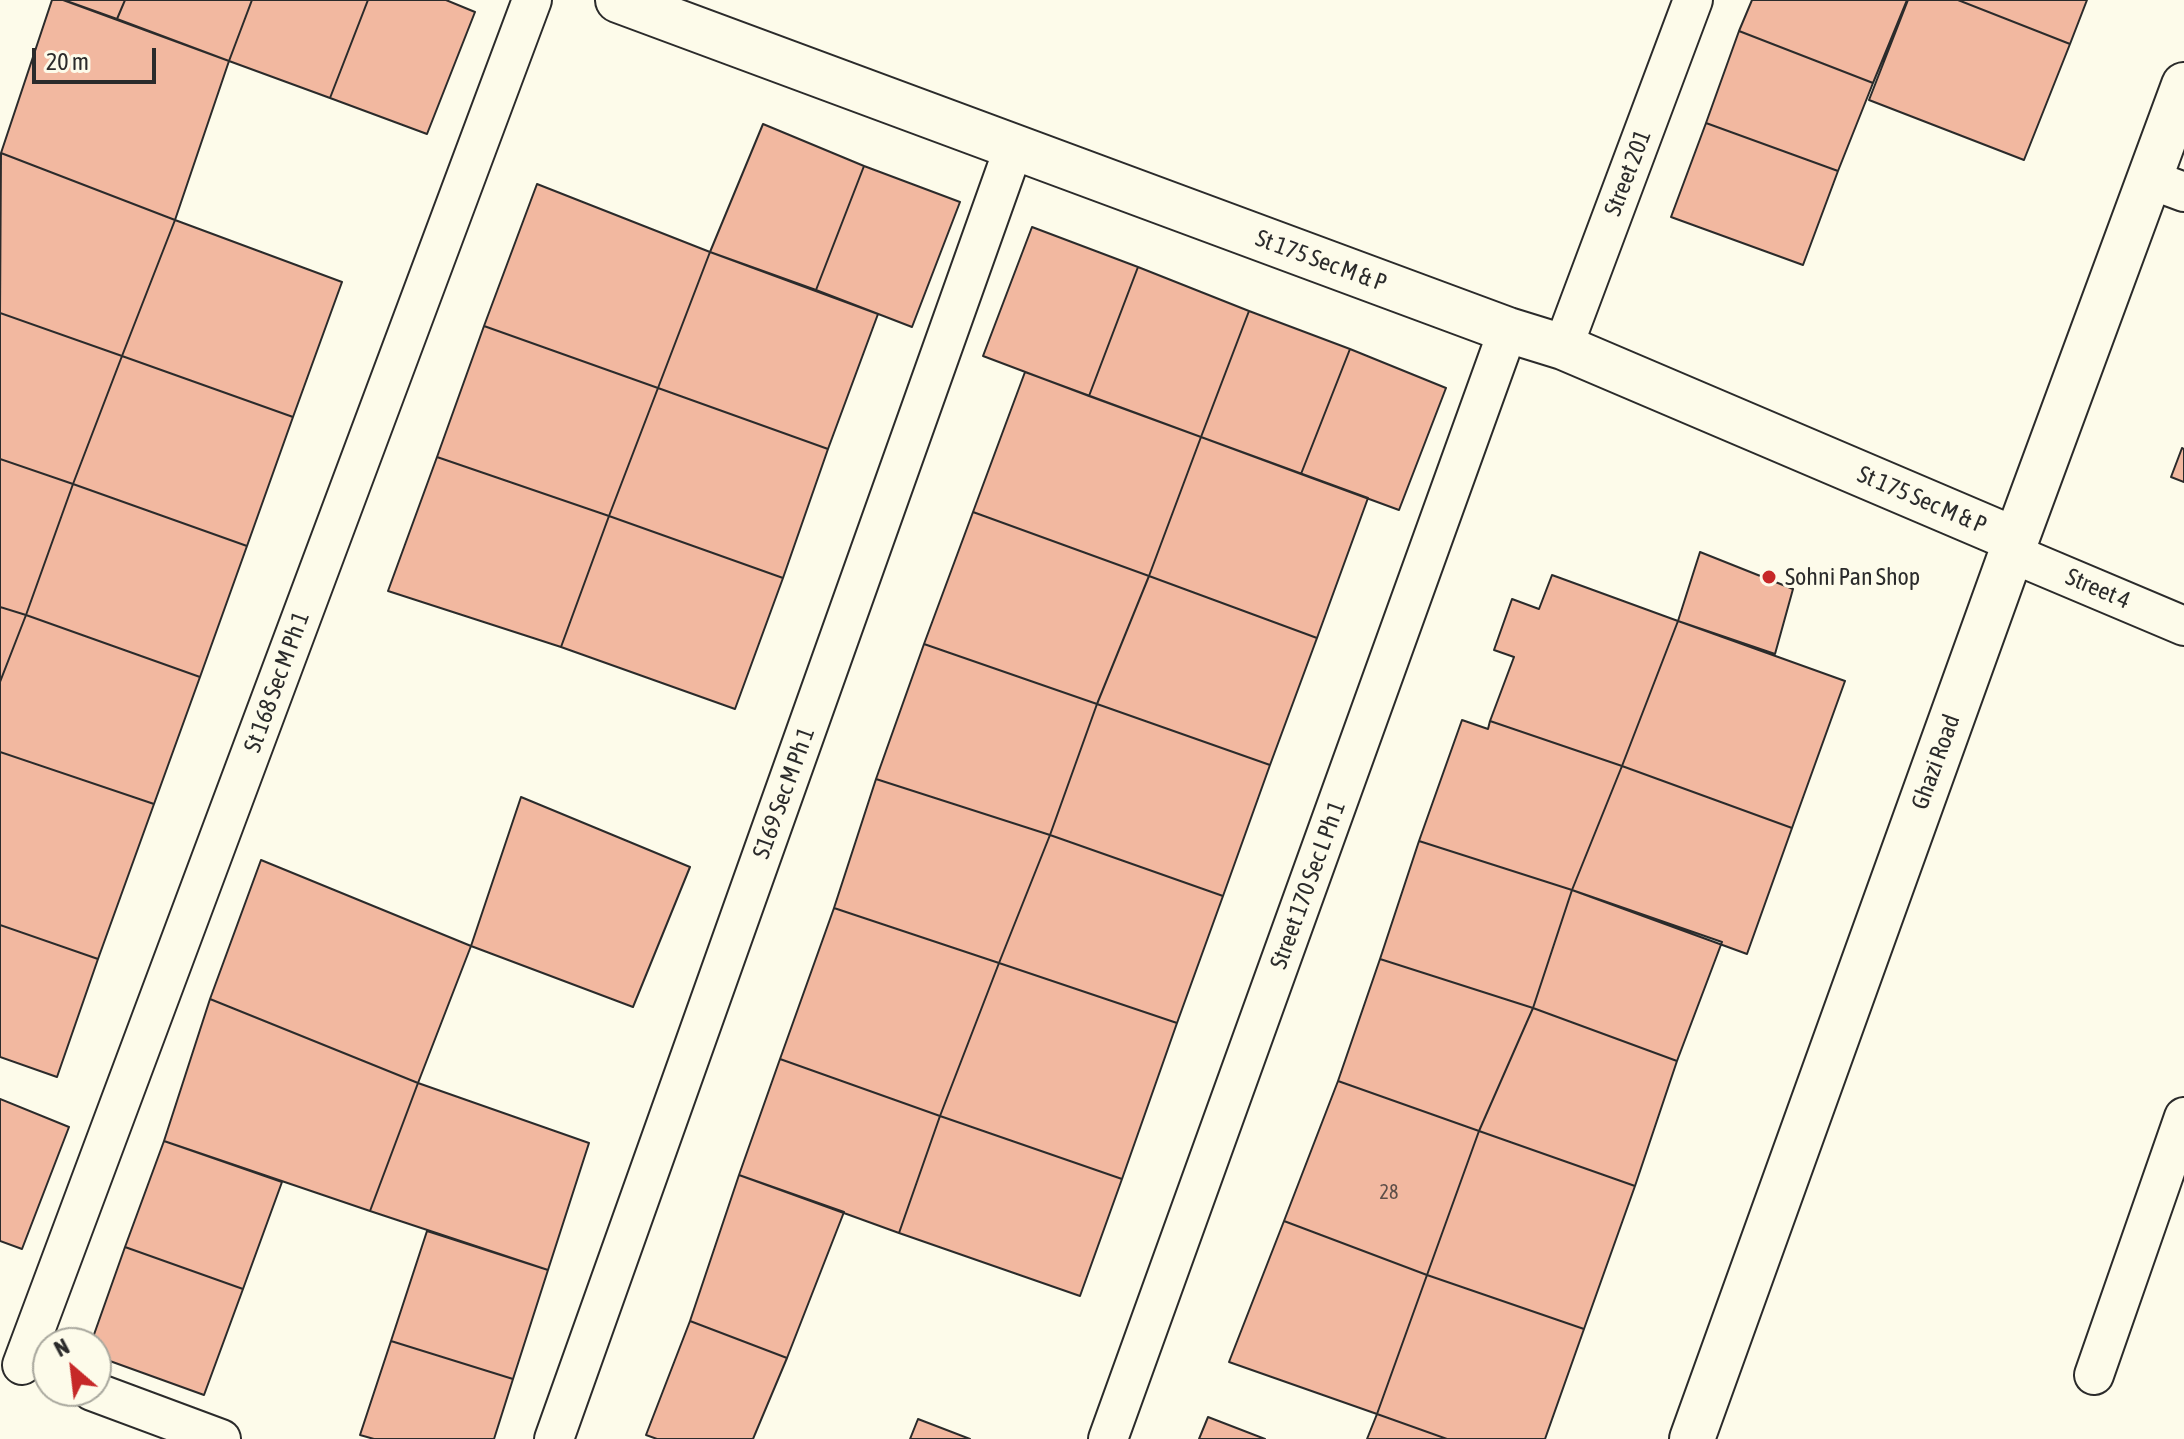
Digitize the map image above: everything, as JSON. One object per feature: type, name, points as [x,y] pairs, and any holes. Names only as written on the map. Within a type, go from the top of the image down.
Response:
[{"type":"street","name":"St 168 Sec M Ph 1","points":[[23,1365],[532,0]]},
{"type":"street","name":"St 175 Sec M & P","points":[[618,0],[1508,330],[1563,347],[2014,546]]},
{"type":"street","name":"Street 201","points":[[1563,347],[1693,0]]},
{"type":"street","name":"Ghazi Road","points":[[1692,1439],[2014,546],[2167,186],[2184,85]]},
{"type":"street","name":"S169 Sec M Ph 1","points":[[554,1439],[1014,147]]},
{"type":"street","name":"Street 170 Sec L Ph 1","points":[[1108,1439],[1508,330]]},
{"type":"street","name":"Street 4","points":[[2014,546],[2184,626]]},
{"type":"street","points":[[2094,1375],[2184,1117]]},
{"type":"street","points":[[112,1398],[221,1439]]},
{"type":"building","points":[[52,0],[63,0],[229,61],[175,220],[1,153]]},
{"type":"building","points":[[64,0],[125,0],[117,19]]},
{"type":"building","points":[[125,0],[252,0],[229,61],[117,19]]},
{"type":"building","points":[[252,0],[368,0],[330,98],[229,61]]},
{"type":"building","points":[[368,0],[446,0],[475,12],[427,134],[330,98]]},
{"type":"building","points":[[1752,0],[1907,0],[1873,83],[1739,31]]},
{"type":"building","points":[[1908,0],[1958,0],[2070,44],[2024,160],[1869,100]]},
{"type":"building","points":[[1958,0],[2087,0],[2070,44]]},
{"type":"building","points":[[1739,31],[1873,83],[1838,171],[1706,123]]},
{"type":"building","points":[[1706,123],[1838,171],[1803,265],[1671,217]]},
{"type":"building","points":[[763,124],[864,166],[816,290],[710,252]]},
{"type":"building","points":[[1,153],[175,220],[122,356],[0,313]]},
{"type":"building","points":[[864,166],[960,202],[912,327],[816,290]]},
{"type":"building","points":[[537,184],[710,252],[658,388],[484,326]]},
{"type":"building","points":[[175,220],[342,282],[293,417],[122,356]]},
{"type":"building","points":[[1032,227],[1138,267],[1089,396],[983,356]]},
{"type":"building","points":[[710,252],[878,314],[828,449],[658,388]]},
{"type":"building","points":[[1138,267],[1249,311],[1201,437],[1089,396]]},
{"type":"building","points":[[1249,311],[1350,349],[1301,474],[1201,437]]},
{"type":"building","points":[[0,313],[122,356],[73,484],[0,459]]},
{"type":"building","points":[[484,326],[658,388],[609,516],[437,457]]},
{"type":"building","points":[[1350,349],[1446,388],[1399,510],[1301,474]]},
{"type":"building","points":[[122,356],[293,417],[247,546],[73,484]]},
{"type":"building","points":[[1025,372],[1201,437],[1149,576],[973,512]]},
{"type":"building","points":[[658,388],[828,449],[783,578],[609,516]]},
{"type":"building","points":[[1201,437],[1368,498],[1317,638],[1149,576]]},
{"type":"building","points":[[2184,449],[2184,482],[2171,477]]},
{"type":"building","points":[[437,457],[609,516],[561,647],[388,591]]},
{"type":"building","points":[[0,459],[73,484],[26,615],[0,607]]},
{"type":"building","points":[[73,484],[247,546],[200,677],[26,615]]},
{"type":"building","points":[[973,512],[1149,576],[1097,704],[924,644]]},
{"type":"building","points":[[609,516],[783,578],[735,709],[561,647]]},
{"type":"building","points":[[1700,552],[1793,589],[1775,654],[1678,621]]},
{"type":"building","points":[[1552,575],[1678,621],[1622,766],[1490,721],[1514,657],[1494,650],[1512,599],[1539,609]]},
{"type":"building","points":[[1149,576],[1317,638],[1270,765],[1097,704]]},
{"type":"building","points":[[0,607],[26,615],[0,682]]},
{"type":"building","points":[[26,615],[200,677],[154,804],[0,752],[0,682]]},
{"type":"building","points":[[1678,621],[1845,681],[1792,828],[1622,766]]},
{"type":"building","points":[[924,644],[1097,704],[1050,835],[876,779]]},
{"type":"building","points":[[1097,704],[1270,765],[1223,896],[1050,835]]},
{"type":"building","points":[[1462,720],[1488,729],[1490,721],[1622,766],[1572,890],[1419,841]]},
{"type":"building","points":[[0,752],[154,804],[98,959],[0,925]]},
{"type":"building","points":[[1622,766],[1792,828],[1747,954],[1572,890]]},
{"type":"building","points":[[876,779],[1050,835],[999,963],[834,908]]},
{"type":"building","points":[[521,797],[690,867],[633,1007],[471,946]]},
{"type":"building","points":[[1050,835],[1223,896],[1177,1023],[999,963]]},
{"type":"building","points":[[1419,841],[1572,890],[1533,1008],[1380,959]]},
{"type":"building","points":[[261,860],[471,946],[418,1083],[210,999]]},
{"type":"building","points":[[1572,890],[1722,942],[1677,1061],[1533,1008]]},
{"type":"building","points":[[834,908],[999,963],[940,1116],[780,1059]]},
{"type":"building","points":[[0,925],[98,959],[57,1077],[0,1057]]},
{"type":"building","points":[[1380,959],[1533,1008],[1479,1131],[1338,1081]]},
{"type":"building","points":[[999,963],[1177,1023],[1122,1179],[940,1116]]},
{"type":"building","points":[[210,999],[418,1083],[370,1211],[164,1141]]},
{"type":"building","points":[[1533,1008],[1677,1061],[1635,1186],[1479,1131]]},
{"type":"building","points":[[780,1059],[940,1116],[899,1233],[739,1175]]},
{"type":"building","points":[[1338,1081],[1479,1131],[1427,1275],[1284,1221]]},
{"type":"building","points":[[418,1083],[589,1143],[548,1270],[370,1211]]},
{"type":"building","points":[[0,1099],[69,1127],[22,1249],[0,1241]]},
{"type":"building","points":[[940,1116],[1122,1179],[1080,1296],[899,1233]]},
{"type":"building","points":[[1479,1131],[1635,1186],[1584,1329],[1427,1275]]},
{"type":"building","points":[[164,1141],[282,1182],[243,1289],[125,1247]]},
{"type":"building","points":[[739,1175],[844,1212],[787,1358],[690,1321]]},
{"type":"building","points":[[1284,1221],[1427,1275],[1377,1414],[1229,1362]]},
{"type":"building","points":[[427,1231],[548,1270],[513,1379],[391,1341]]},
{"type":"building","points":[[125,1247],[243,1289],[204,1395],[112,1362],[112,1327],[97,1327]]},
{"type":"building","points":[[1427,1275],[1584,1329],[1545,1439],[1447,1439],[1377,1414]]},
{"type":"building","points":[[690,1321],[787,1358],[753,1439],[657,1439],[646,1435]]},
{"type":"building","points":[[391,1341],[513,1379],[494,1439],[374,1439],[360,1435]]},
{"type":"building","points":[[1377,1414],[1447,1439],[1367,1439]]},
{"type":"building","points":[[1208,1417],[1265,1439],[1199,1439]]},
{"type":"building","points":[[918,1419],[970,1439],[910,1439]]},
{"type":"place","name":"Sohni Pan Shop","points":[[1769,577]]}]
